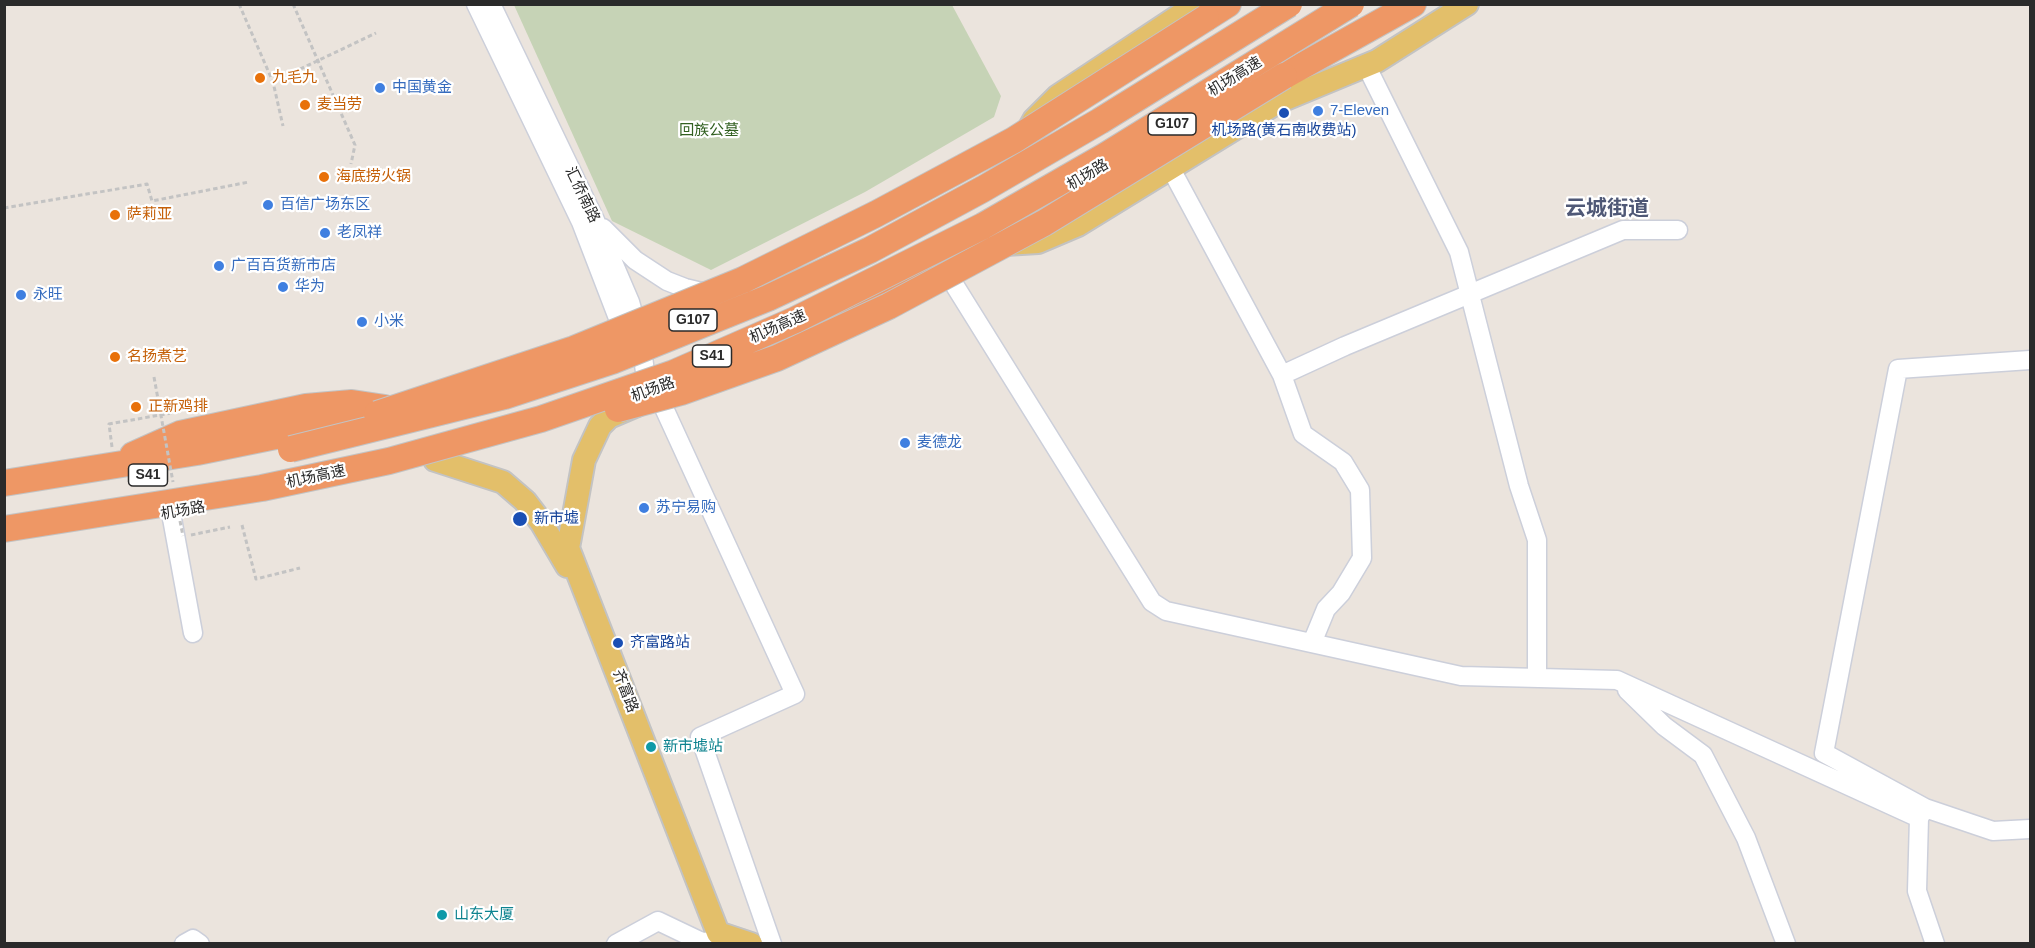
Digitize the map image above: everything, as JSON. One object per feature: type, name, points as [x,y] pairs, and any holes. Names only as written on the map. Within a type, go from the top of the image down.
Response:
[{"type":"highway","points":[[291,449],[398,406],[520,369],[626,330],[743,280],[876,214],[1014,140],[1202,11],[1228,4]]},
{"type":"highway","points":[[744,300],[882,235],[1007,168],[1274,4]]},
{"type":"highway","name":"机场高速","points":[[4,496],[188,469],[291,449],[446,412],[526,389],[667,341],[768,298],[870,250],[983,189],[1100,122],[1289,4]]},
{"type":"highway","name":"机场高速","points":[[4,529],[262,489],[389,461],[485,436],[604,398],[674,372],[795,320],[939,249],[1039,194],[1351,4]]},
{"type":"highway","name":"机场路","points":[[4,538],[175,507],[272,495],[435,460],[651,394],[682,379],[739,358],[815,325],[977,241],[1141,143],[1364,4]]},
{"type":"highway","points":[[389,461],[655,399],[733,374],[819,340],[908,296],[1044,223],[1284,76],[1413,4]]},
{"type":"highway","name":"G107","points":[[634,343],[744,300]]},
{"type":"highway","points":[[4,483],[114,467],[150,446],[180,434],[306,407],[352,403],[397,411],[513,381],[634,343]]},
{"type":"main road","points":[[977,241],[1019,244],[1056,236],[1110,207],[1278,102],[1366,65],[1467,4]]},
{"type":"main road","points":[[1007,168],[1034,120],[1058,96],[1202,11]]},
{"type":"main road","name":"齐富路","points":[[651,394],[609,417],[600,426],[579,475],[568,548],[718,939]]},
{"type":"main road","name":"齐富路","points":[[435,460],[503,482],[525,501],[561,553],[596,632],[718,939]]},
{"type":"main road","points":[[718,939],[751,944]]},
{"type":"street","name":"汇侨南路","points":[[476,4],[585,231],[634,343],[651,394]]},
{"type":"street","name":"汇侨南路","points":[[491,4],[595,220],[630,302],[634,343]]},
{"type":"street","points":[[1366,65],[1459,252],[1519,486],[1537,540],[1537,678]]},
{"type":"street","points":[[1171,169],[1282,375],[1303,434],[1343,462],[1360,490],[1362,558],[1341,593],[1326,609],[1312,643]]},
{"type":"street","points":[[595,220],[635,260],[668,281],[693,290],[744,300]]},
{"type":"street","points":[[1282,375],[1345,346],[1623,230],[1678,230]]},
{"type":"street","points":[[939,261],[1152,602],[1166,611],[1461,676],[1617,680],[1922,813],[1993,831],[2031,829]]},
{"type":"street","points":[[1922,813],[1824,753],[1899,369],[2031,360]]},
{"type":"street","points":[[651,394],[795,694],[700,737],[772,944]]},
{"type":"street","points":[[175,507],[193,633]]},
{"type":"street","points":[[1617,680],[1664,726],[1703,755],[1746,838],[1786,944]]},
{"type":"street","points":[[1922,813],[1917,891],[1935,944]]},
{"type":"street","points":[[616,944],[658,921],[702,942],[718,939]]},
{"type":"street","points":[[184,944],[193,939],[200,944]]},
{"type":"path","points":[[239,4],[273,82],[283,126]]},
{"type":"path","points":[[293,4],[355,146],[351,164]]},
{"type":"path","points":[[273,82],[376,33]]},
{"type":"path","points":[[4,208],[147,184],[152,201],[249,182]]},
{"type":"path","points":[[154,377],[175,507],[183,536],[230,527]]},
{"type":"path","points":[[109,424],[161,415]]},
{"type":"path","points":[[243,525],[256,579],[300,568]]},
{"type":"green space","name":"回族公墓","points":[[514,5],[952,5],[1001,96],[994,117],[865,192],[711,270],[612,221]]},
{"type":"place","name":"九毛九","points":[[260,78]]},
{"type":"place","name":"中国黄金","points":[[380,88]]},
{"type":"place","name":"麦当劳","points":[[305,105]]},
{"type":"place","name":"7-Eleven","points":[[1318,111]]},
{"type":"place","name":"机场路(黄石南收费站)","points":[[1284,113]]},
{"type":"place","name":"海底捞火锅","points":[[324,177]]},
{"type":"place","name":"百信广场东区","points":[[268,205]]},
{"type":"place","name":"萨莉亚","points":[[115,215]]},
{"type":"place","name":"老凤祥","points":[[325,233]]},
{"type":"place","name":"广百百货新市店","points":[[219,266]]},
{"type":"place","name":"华为","points":[[283,287]]},
{"type":"place","name":"永旺","points":[[21,295]]},
{"type":"place","name":"小米","points":[[362,322]]},
{"type":"place","name":"名扬煮艺","points":[[115,357]]},
{"type":"place","name":"正新鸡排","points":[[136,407]]},
{"type":"place","name":"麦德龙","points":[[905,443]]},
{"type":"place","name":"苏宁易购","points":[[644,508]]},
{"type":"place","name":"新市墟","points":[[520,519]]},
{"type":"place","name":"齐富路站","points":[[618,643]]},
{"type":"place","name":"新市墟站","points":[[651,747]]},
{"type":"place","name":"山东大厦","points":[[442,915]]},
{"type":"district","name":"云城街道","points":[[1607,209]]}]
